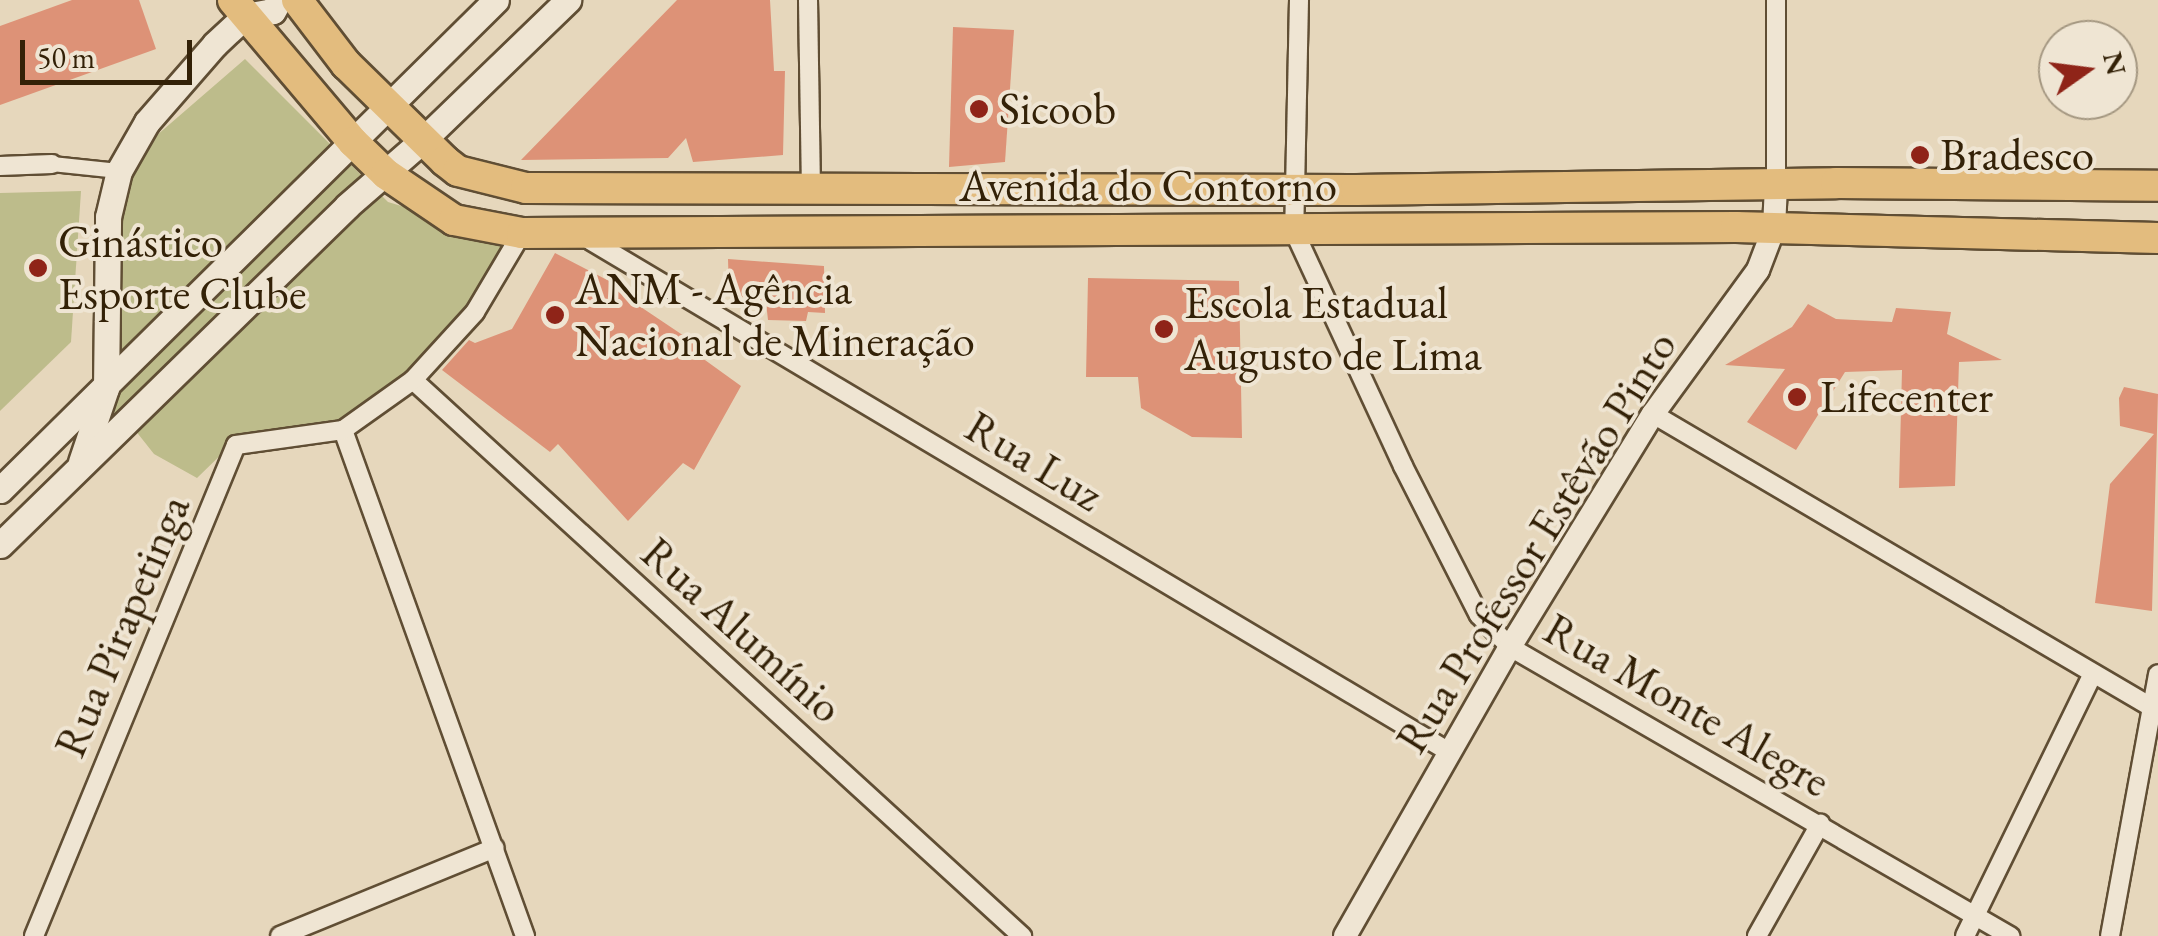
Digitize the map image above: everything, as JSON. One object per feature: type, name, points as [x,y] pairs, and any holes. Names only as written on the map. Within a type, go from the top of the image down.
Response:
[{"type":"main road","points":[[0,490],[496,0]]},
{"type":"main road","points":[[0,545],[347,206],[423,140],[568,0]]},
{"type":"main road","points":[[80,467],[106,388],[108,217],[119,170],[147,122],[239,8],[268,14],[297,3]]},
{"type":"main road","name":"Avenida do Contorno","points":[[297,3],[346,64],[458,171],[526,188],[2158,186]]},
{"type":"main road","name":"Avenida do Contorno","points":[[239,8],[353,142],[386,174],[454,220],[522,233],[1774,228],[2158,238]]},
{"type":"street","points":[[808,0],[811,188]]},
{"type":"street","points":[[1294,231],[1298,189],[1299,0]]},
{"type":"street","points":[[1776,0],[1776,186]]},
{"type":"street","points":[[0,166],[52,164],[119,170]]},
{"type":"street","name":"Rua Professor Estêvão Pinto","points":[[1344,936],[1510,648],[1652,414],[1758,270],[1774,228],[1776,186]]},
{"type":"street","name":"Rua Monte Alegre","points":[[1294,231],[1479,615],[1510,648],[2010,936]]},
{"type":"street","points":[[522,233],[476,312],[413,380],[343,430],[525,936]]},
{"type":"street","name":"Rua Luz","points":[[578,233],[1451,753]]},
{"type":"street","name":"Rua Alumínio","points":[[413,380],[1022,936]]},
{"type":"street","points":[[1652,414],[2151,707]]},
{"type":"street","name":"Rua Pirapetinga","points":[[34,936],[236,445],[343,430]]},
{"type":"street","points":[[1965,936],[1992,873],[2093,674]]},
{"type":"street","points":[[2110,936],[2158,674]]},
{"type":"street","points":[[1757,936],[1820,824]]},
{"type":"street","points":[[280,936],[495,848]]},
{"type":"shaded area","points":[[245,59],[388,202],[511,239],[475,310],[412,377],[342,426],[233,443],[197,478],[154,454],[135,430],[90,475],[115,315],[116,221],[131,180],[156,136]]},
{"type":"shaded area","name":"Ginástico Esporte Clube","points":[[81,191],[71,342],[0,411],[0,193]]},
{"type":"building","points":[[72,0],[139,0],[156,49],[0,105],[0,26]]},
{"type":"building","points":[[677,0],[770,0],[774,71],[785,71],[783,155],[693,162],[686,138],[668,158],[521,160]]},
{"type":"building","points":[[953,27],[1014,30],[1005,162],[949,167]]},
{"type":"building","points":[[555,253],[613,283],[611,287],[702,348],[698,355],[741,386],[694,470],[683,463],[628,521],[558,444],[550,452],[442,370],[469,340],[475,343],[512,329]]},
{"type":"building","points":[[728,259],[824,266],[825,313],[808,312],[806,321],[768,320],[766,302],[729,294]]},
{"type":"building","name":"Escola Estadual Augusto de Lima","points":[[1088,278],[1239,281],[1242,438],[1192,437],[1141,408],[1138,377],[1086,377]]},
{"type":"building","name":"Lifecenter","points":[[1808,304],[1836,319],[1892,322],[1896,308],[1951,312],[1947,334],[2002,360],[1959,362],[1955,486],[1899,488],[1902,370],[1845,372],[1796,450],[1747,422],[1785,369],[1725,365],[1792,327]]},
{"type":"building","points":[[2124,387],[2158,394],[2152,611],[2095,603],[2110,484],[2154,434],[2120,426],[2119,398]]},
{"type":"place","name":"Sicoob","points":[[979,109]]},
{"type":"place","name":"Bradesco","points":[[1920,155]]},
{"type":"place","name":"Ginástico Esporte Clube","points":[[38,268]]},
{"type":"place","name":"ANM - Agência Nacional de Mineração","points":[[555,315]]},
{"type":"place","name":"Escola Estadual Augusto de Lima","points":[[1164,329]]},
{"type":"place","name":"Lifecenter","points":[[1797,397]]}]
